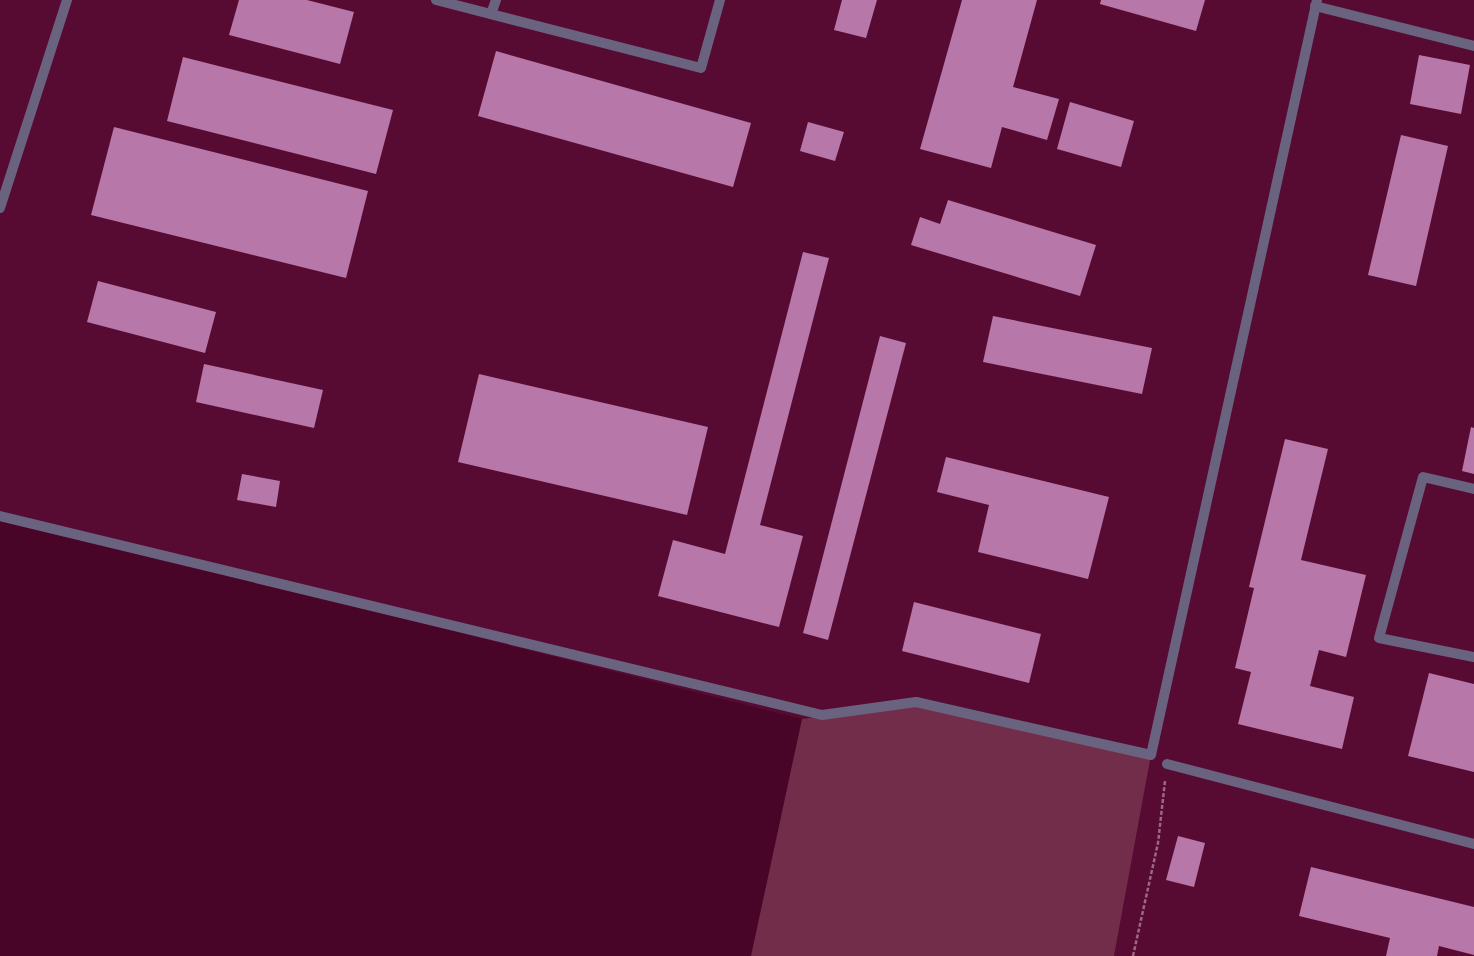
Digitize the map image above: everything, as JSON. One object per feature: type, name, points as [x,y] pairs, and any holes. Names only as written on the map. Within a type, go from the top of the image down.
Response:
[{"type":"lane","points":[[0,208],[67,0]]},
{"type":"lane","points":[[436,0],[701,68],[720,0]]},
{"type":"lane","points":[[491,14],[496,0]]},
{"type":"lane","points":[[0,516],[822,715],[916,702],[1151,755],[1316,3],[1474,46]]},
{"type":"lane","points":[[1474,489],[1422,477],[1379,638],[1474,657]]},
{"type":"lane","points":[[1167,764],[1474,844]]},
{"type":"path","points":[[1133,956],[1158,844],[1167,764]]},
{"type":"shaded area","points":[[0,0],[1474,0],[1474,956],[1114,956],[1151,755],[915,703],[802,719],[0,517]]},
{"type":"shaded area","points":[[915,703],[1151,755],[1114,956],[751,956],[802,719]]},
{"type":"building","points":[[239,0],[307,0],[354,12],[340,64],[229,35]]},
{"type":"building","points":[[842,0],[877,0],[866,38],[834,30]]},
{"type":"building","points":[[962,0],[1037,0],[1013,87],[1059,99],[1047,140],[1002,127],[991,168],[920,149]]},
{"type":"building","points":[[1101,0],[1205,0],[1196,31],[1100,4]]},
{"type":"building","points":[[496,51],[751,123],[733,187],[478,116]]},
{"type":"building","points":[[1419,55],[1470,65],[1461,114],[1410,104]]},
{"type":"building","points":[[183,57],[393,110],[376,174],[167,121]]},
{"type":"building","points":[[1070,102],[1134,121],[1121,167],[1057,149]]},
{"type":"building","points":[[808,122],[844,132],[835,161],[800,151]]},
{"type":"building","points":[[114,127],[368,191],[346,278],[91,215]]},
{"type":"building","points":[[1401,135],[1448,146],[1416,286],[1368,275]]},
{"type":"building","points":[[948,200],[1096,245],[1080,296],[911,245],[920,217],[940,224]]},
{"type":"building","points":[[803,252],[829,258],[760,525],[803,536],[779,627],[658,596],[673,540],[725,554]]},
{"type":"building","points":[[98,281],[216,312],[205,353],[87,322]]},
{"type":"building","points":[[993,316],[1152,348],[1142,394],[983,362]]},
{"type":"building","points":[[880,336],[906,343],[828,640],[803,633]]},
{"type":"building","points":[[204,364],[323,390],[314,428],[196,402]]},
{"type":"building","points":[[479,374],[708,427],[687,515],[458,462]]},
{"type":"building","points":[[1471,427],[1474,428],[1474,474],[1462,471]]},
{"type":"building","points":[[1285,439],[1328,449],[1301,560],[1366,575],[1346,657],[1319,650],[1310,686],[1354,697],[1342,749],[1238,724],[1251,672],[1235,668],[1254,588],[1249,587]]},
{"type":"building","points":[[946,457],[1109,497],[1088,579],[978,552],[989,505],[937,492]]},
{"type":"building","points":[[242,474],[280,481],[276,507],[237,500]]},
{"type":"building","points":[[914,602],[1041,634],[1029,683],[902,651]]},
{"type":"building","points":[[1429,673],[1474,684],[1474,772],[1408,756]]},
{"type":"building","points":[[1178,836],[1205,843],[1194,887],[1166,880]]},
{"type":"building","points":[[1311,867],[1474,907],[1474,955],[1439,946],[1437,956],[1386,956],[1390,938],[1299,916]]}]
